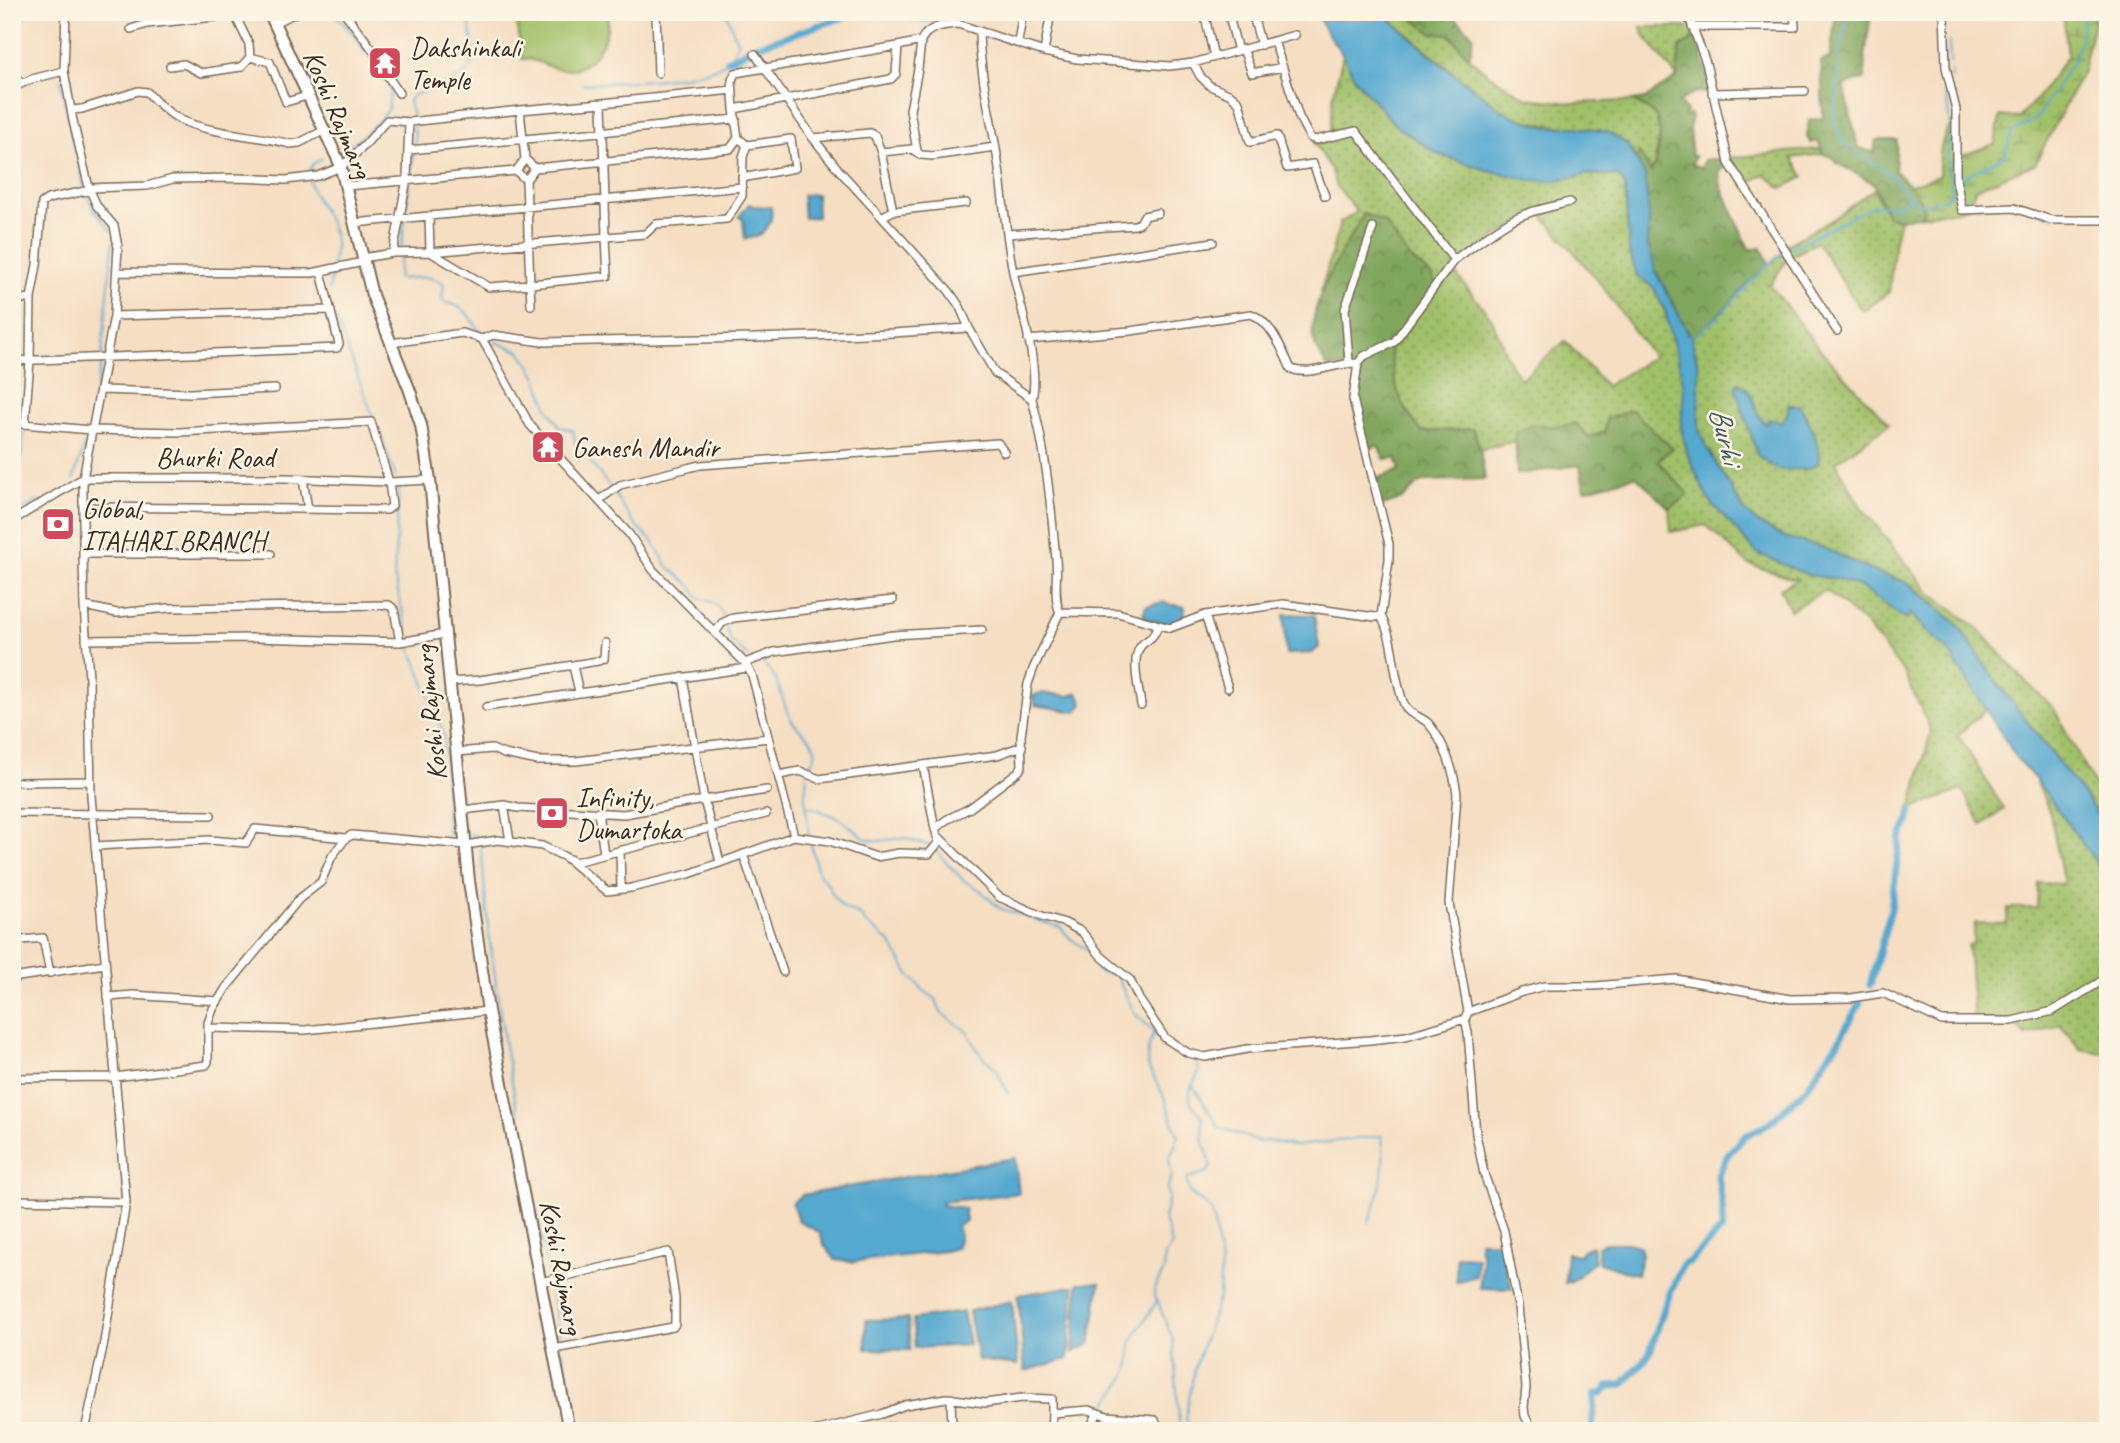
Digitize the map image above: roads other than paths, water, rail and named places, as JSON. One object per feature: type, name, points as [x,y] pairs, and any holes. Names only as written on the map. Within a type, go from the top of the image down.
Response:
[{"type":"main road","name":"Koshi Rajmarg","points":[[271,18],[340,166],[372,295],[421,425],[430,480],[466,845],[488,1011],[569,1431]]},
{"type":"street","points":[[66,12],[64,71],[90,189],[97,206],[114,226],[118,236],[114,316],[83,478],[83,554],[95,846],[126,1202],[104,1342],[85,1431]]},
{"type":"street","points":[[271,18],[298,12]]},
{"type":"street","points":[[344,12],[379,58],[398,93]]},
{"type":"street","points":[[656,12],[658,73]]},
{"type":"street","points":[[1018,42],[1023,12]]},
{"type":"street","points":[[1044,52],[1051,12]]},
{"type":"street","points":[[1204,12],[1214,57]]},
{"type":"street","points":[[1228,12],[1240,50],[1252,73],[1283,67]]},
{"type":"street","points":[[1252,12],[1261,45]]},
{"type":"street","points":[[1687,12],[1702,50],[1729,163],[1836,331]]},
{"type":"street","points":[[1692,27],[1795,27],[1794,12]]},
{"type":"street","points":[[1944,12],[1946,67],[1956,110],[1956,179],[1962,210],[2014,208],[2051,220],[2108,220]]},
{"type":"street","points":[[131,29],[147,24],[235,15],[249,44],[250,57],[241,67],[201,73],[184,64],[170,66]]},
{"type":"street","points":[[917,151],[910,110],[921,41],[928,31],[944,25],[958,24],[1044,52],[1077,59],[1170,66],[1193,63],[1295,34]]},
{"type":"street","points":[[936,829],[946,820],[970,808],[1022,766],[1021,736],[1028,684],[1060,612],[1056,601],[1058,581],[1040,430],[1032,399],[1034,393],[1031,359],[1013,272],[981,72],[979,32]]},
{"type":"street","points":[[730,149],[738,138],[732,80],[734,73],[921,41]]},
{"type":"street","points":[[1274,41],[1299,117],[1310,138],[1316,140],[1356,131],[1454,260]]},
{"type":"street","points":[[734,109],[891,79],[896,74],[898,46]]},
{"type":"street","points":[[755,54],[813,138],[838,169],[949,291],[995,373],[1032,399]]},
{"type":"street","points":[[250,57],[270,62],[286,102],[307,96]]},
{"type":"street","points":[[1193,63],[1210,86],[1231,95],[1239,102],[1250,142],[1277,136],[1287,168],[1312,163],[1325,196]]},
{"type":"street","points":[[12,88],[64,71]]},
{"type":"street","points":[[12,72],[21,83]]},
{"type":"street","points":[[25,424],[31,298],[37,265],[42,202],[48,199],[90,189],[147,186],[173,179],[300,179],[318,176],[340,166],[364,146],[387,120],[422,121],[733,90]]},
{"type":"street","points":[[72,110],[138,91],[147,92],[161,107],[182,120],[203,126],[290,144],[299,143],[323,131]]},
{"type":"street","points":[[1712,93],[1805,91]]},
{"type":"street","points":[[2108,101],[2108,174]]},
{"type":"street","points":[[430,252],[489,287],[608,276],[602,103]]},
{"type":"street","points":[[520,110],[525,159],[535,168],[730,149],[743,157]]},
{"type":"street","points":[[415,150],[736,119]]},
{"type":"street","points":[[398,253],[415,150],[411,121]]},
{"type":"street","points":[[813,138],[870,133],[876,136],[893,211]]},
{"type":"street","points":[[738,138],[747,145],[791,139],[795,168],[742,178]]},
{"type":"street","points":[[117,272],[323,272],[398,253],[645,234],[656,223],[727,219],[742,196],[743,157],[747,145]]},
{"type":"street","points":[[881,152],[912,149],[921,155],[933,156],[995,147]]},
{"type":"street","points":[[516,171],[525,159]]},
{"type":"street","points":[[531,305],[526,180],[535,168]]},
{"type":"street","points":[[346,186],[516,171],[526,180]]},
{"type":"street","points":[[354,223],[742,187]]},
{"type":"street","points":[[1533,1431],[1525,1416],[1526,1387],[1518,1306],[1504,1231],[1484,1174],[1476,1134],[1466,1016],[1450,916],[1457,793],[1455,776],[1430,725],[1410,713],[1404,704],[1394,671],[1391,637],[1381,616],[1389,560],[1385,520],[1353,399],[1358,363],[1364,356],[1394,342],[1454,260],[1512,220],[1570,202]]},
{"type":"street","points":[[883,216],[893,211],[966,203]]},
{"type":"street","points":[[1007,234],[1135,225],[1140,223],[1144,216],[1158,213]]},
{"type":"street","points":[[429,216],[430,252]]},
{"type":"street","points":[[1349,362],[1345,309],[1373,228]]},
{"type":"street","points":[[1013,272],[1213,242]]},
{"type":"street","points":[[12,361],[337,348],[340,344],[329,310],[323,272]]},
{"type":"street","points":[[12,300],[31,298]]},
{"type":"street","points":[[114,316],[329,310]]},
{"type":"street","points":[[1028,340],[1118,332],[1251,314],[1259,318],[1281,347],[1291,369],[1308,371],[1349,362],[1358,363]]},
{"type":"street","points":[[391,343],[462,333],[485,338],[498,335],[542,342],[893,334],[969,328]]},
{"type":"street","points":[[485,338],[530,425],[629,534],[653,570],[715,634],[750,662],[794,836]]},
{"type":"street","points":[[101,390],[190,393],[275,389]]},
{"type":"street","points":[[12,423],[91,430],[179,432],[371,422],[395,482],[391,509],[83,507]]},
{"type":"street","points":[[599,499],[612,490],[642,478],[700,465],[998,443],[1004,452]]},
{"type":"street","points":[[13,518],[83,478]]},
{"type":"street","name":"Bhurki Road","points":[[83,478],[395,482],[430,480]]},
{"type":"street","points":[[303,479],[308,509]]},
{"type":"street","points":[[83,554],[271,554]]},
{"type":"street","points":[[715,634],[724,622],[748,615],[893,600]]},
{"type":"street","points":[[1060,612],[1118,612],[1158,626],[1174,627],[1205,615],[1283,604],[1381,616]]},
{"type":"street","points":[[84,606],[117,613],[169,608],[389,605],[394,609],[402,641]]},
{"type":"street","points":[[1205,615],[1228,688]]},
{"type":"street","points":[[1141,705],[1136,677],[1137,655],[1139,647],[1153,638],[1158,626]]},
{"type":"street","points":[[486,707],[683,677],[750,662],[774,652],[893,635],[982,629]]},
{"type":"street","points":[[86,640],[253,638],[402,641],[445,634]]},
{"type":"street","points":[[450,682],[480,680],[604,659],[605,643]]},
{"type":"street","points":[[573,666],[579,692]]},
{"type":"street","points":[[683,677],[704,800],[720,862]]},
{"type":"street","points":[[457,752],[492,749],[538,761],[576,761],[768,738]]},
{"type":"street","points":[[779,775],[800,771],[819,779],[997,755],[1022,746]]},
{"type":"street","points":[[923,765],[940,837],[999,897],[1082,932],[1101,956],[1130,980],[1139,999],[1165,1038],[1188,1053],[1205,1058],[1247,1049],[1406,1036],[1544,986],[1595,986],[1676,979],[1790,999],[1851,998],[1883,993],[1942,1021],[2012,1021],[2053,1011],[2108,977]]},
{"type":"street","points":[[20,782],[91,781]]},
{"type":"street","points":[[463,810],[504,805],[624,814],[767,790]]},
{"type":"street","points":[[504,805],[510,841]]},
{"type":"street","points":[[598,812],[604,854]]},
{"type":"street","points":[[12,813],[211,814]]},
{"type":"street","points":[[12,1078],[115,1077],[206,1065],[208,1028],[218,1000],[299,899],[321,881],[332,856],[346,838],[352,835],[466,845],[510,841],[542,846],[575,862],[766,814]]},
{"type":"street","points":[[95,846],[210,840],[246,843],[255,829],[346,838]]},
{"type":"street","points":[[565,857],[607,891],[667,880],[794,836],[830,841],[876,857],[899,853],[924,855],[935,849],[940,837]]},
{"type":"street","points":[[620,850],[621,889]]},
{"type":"street","points":[[743,854],[783,972]]},
{"type":"street","points":[[12,940],[43,938],[50,972]]},
{"type":"street","points":[[12,978],[105,964]]},
{"type":"street","points":[[108,997],[133,995],[218,1000]]},
{"type":"street","points":[[208,1028],[317,1030],[488,1011]]},
{"type":"street","points":[[12,1200],[126,1202]]},
{"type":"street","points":[[541,1282],[668,1252],[675,1298],[673,1327],[554,1349]]},
{"type":"street","points":[[951,1398],[952,1429]]},
{"type":"street","points":[[814,1431],[882,1414],[905,1405],[951,1398],[985,1403],[1022,1398],[1052,1399],[1051,1431]]},
{"type":"street","points":[[1052,1413],[1089,1410],[1107,1416],[1155,1420],[1159,1431]]},
{"type":"street","points":[[1087,1431],[1098,1413]]},
{"type":"street","points":[[885,1431],[888,1427],[978,1431]]},
{"type":"water","points":[[1316,12],[1382,12],[1446,68],[1517,118],[1547,127],[1577,127],[1608,132],[1627,144],[1645,175],[1649,219],[1647,242],[1656,272],[1691,338],[1699,368],[1699,430],[1745,511],[1759,524],[1784,537],[1824,548],[1872,571],[1908,583],[1957,624],[1996,681],[2087,799],[2108,832],[2108,882],[2036,780],[2018,760],[1947,649],[1911,614],[1905,619],[1861,587],[1838,579],[1808,575],[1757,553],[1708,499],[1689,458],[1681,428],[1684,396],[1682,376],[1665,311],[1654,288],[1637,276],[1629,251],[1625,185],[1618,176],[1590,174],[1552,181],[1531,180],[1438,154],[1395,125],[1355,79]]},
{"type":"water","points":[[816,194],[817,217],[804,218],[802,195]]},
{"type":"water","points":[[749,204],[771,207],[771,220],[762,233],[745,239],[743,219],[739,217]]},
{"type":"water","points":[[1737,383],[1748,391],[1758,414],[1766,424],[1768,419],[1781,422],[1788,413],[1788,405],[1799,405],[1817,442],[1818,464],[1807,469],[1778,470],[1758,456],[1736,390]]},
{"type":"water","points":[[1163,602],[1185,607],[1184,622],[1175,626],[1146,620],[1143,614],[1146,606]]},
{"type":"water","points":[[1284,614],[1314,615],[1319,647],[1312,653],[1286,654]]},
{"type":"water","points":[[1041,693],[1069,696],[1078,693],[1083,704],[1076,712],[1035,705],[1032,696]]},
{"type":"water","points":[[1015,1158],[1019,1193],[941,1202],[941,1205],[964,1208],[966,1221],[957,1226],[960,1236],[956,1248],[945,1251],[851,1262],[835,1259],[824,1245],[820,1233],[798,1220],[792,1203],[802,1195]]},
{"type":"water","points":[[1479,1241],[1502,1241],[1502,1253],[1512,1289],[1480,1288],[1482,1259]]},
{"type":"water","points":[[1606,1243],[1640,1246],[1642,1254],[1637,1274],[1599,1263],[1597,1246]]},
{"type":"water","points":[[1592,1246],[1595,1262],[1565,1283],[1567,1253],[1579,1255]]},
{"type":"water","points":[[1456,1256],[1477,1257],[1476,1276],[1456,1282]]},
{"type":"water","points":[[1078,1283],[1100,1283],[1090,1344],[1073,1352]]},
{"type":"water","points":[[1074,1286],[1068,1359],[1025,1371],[1018,1295]]},
{"type":"water","points":[[1012,1301],[1018,1365],[978,1360],[969,1311]]},
{"type":"water","points":[[963,1312],[969,1345],[915,1348],[913,1319]]},
{"type":"water","points":[[908,1319],[910,1350],[866,1349],[866,1320]]},
{"type":"waterway","points":[[333,12],[356,37],[391,88],[388,110],[366,134],[340,150]]},
{"type":"waterway","points":[[413,118],[409,101],[413,95],[453,81],[469,69],[474,51],[468,12]]},
{"type":"waterway","points":[[583,84],[674,78],[721,65],[738,44],[726,12]]},
{"type":"waterway","points":[[728,60],[757,46],[859,12]]},
{"type":"waterway","points":[[896,12],[913,21],[945,22]]},
{"type":"waterway","points":[[1139,12],[1142,16]]},
{"type":"waterway","points":[[1789,249],[1874,205],[1893,206],[1911,198],[1888,173],[1844,143],[1834,121],[1840,50],[1850,12]]},
{"type":"waterway","points":[[1962,178],[2005,156],[2012,132],[2037,118],[2075,58],[2082,35],[2083,12]]},
{"type":"waterway","points":[[1941,17],[1944,80]]},
{"type":"waterway","points":[[1949,41],[1950,64]]},
{"type":"waterway","points":[[1951,69],[1952,78]]},
{"type":"waterway","points":[[60,80],[84,188]]},
{"type":"waterway","points":[[1912,198],[1923,205],[1944,199],[1952,192],[1947,169],[1950,125],[1945,87]]},
{"type":"waterway","points":[[414,123],[415,145]]},
{"type":"waterway","points":[[411,177],[414,151]]},
{"type":"waterway","points":[[308,174],[313,164],[322,158]]},
{"type":"waterway","points":[[1959,163],[1962,189]]},
{"type":"waterway","points":[[309,180],[334,234],[332,266]]},
{"type":"waterway","points":[[405,215],[410,182]]},
{"type":"waterway","points":[[87,195],[93,209],[111,230]]},
{"type":"waterway","points":[[1963,198],[1969,206],[2024,203],[2026,207],[2054,217]]},
{"type":"waterway","points":[[401,249],[405,220]]},
{"type":"waterway","points":[[102,354],[113,242]]},
{"type":"waterway","points":[[1689,338],[1714,320],[1781,254]]},
{"type":"waterway","points":[[400,255],[398,279],[428,278],[444,284],[444,302],[463,310],[482,335]]},
{"type":"waterway","points":[[329,290],[332,272]]},
{"type":"waterway","points":[[336,319],[396,477]]},
{"type":"waterway","points":[[490,346],[496,342],[520,351],[537,377],[548,408],[560,427],[573,430],[575,443],[611,488]]},
{"type":"waterway","points":[[93,408],[101,364]]},
{"type":"waterway","points":[[12,510],[24,429]]},
{"type":"waterway","points":[[73,480],[85,444]]},
{"type":"waterway","points":[[399,486],[394,576],[409,639]]},
{"type":"waterway","points":[[614,493],[634,524],[654,543],[668,567],[689,584],[700,599],[716,604],[724,619]]},
{"type":"waterway","points":[[12,515],[38,501]]},
{"type":"waterway","points":[[725,625],[731,641],[750,658]]},
{"type":"waterway","points":[[410,645],[444,735],[447,833],[453,832]]},
{"type":"waterway","points":[[759,661],[775,679],[794,723],[813,744],[815,755],[808,770]]},
{"type":"waterway","points":[[807,775],[805,797],[809,835]]},
{"type":"waterway","points":[[808,806],[839,818],[866,839],[878,841],[904,838],[930,846]]},
{"type":"waterway","points":[[1870,985],[1891,909],[1900,839],[1911,809]]},
{"type":"waterway","points":[[469,833],[480,837],[480,840]]},
{"type":"waterway","points":[[810,841],[818,873],[834,897],[844,908],[860,915],[890,942],[908,973],[923,990],[936,999],[941,1013],[968,1032],[977,1049],[998,1072],[1008,1094]]},
{"type":"waterway","points":[[481,846],[489,935],[505,1046],[549,1277]]},
{"type":"waterway","points":[[935,850],[963,880],[980,890],[999,908],[1025,916]]},
{"type":"waterway","points":[[1029,918],[1060,927],[1072,940],[1091,952],[1098,972],[1116,975],[1135,1014],[1154,1031],[1147,1061],[1179,1136],[1169,1159],[1172,1177],[1167,1189],[1169,1197],[1164,1219],[1172,1245],[1165,1255],[1164,1271],[1154,1289],[1154,1298],[1157,1300],[1132,1341],[1130,1363],[1125,1376],[1102,1411]]},
{"type":"waterway","points":[[1592,1431],[1595,1394],[1602,1394],[1608,1387],[1623,1384],[1643,1363],[1650,1352],[1665,1305],[1683,1264],[1689,1262],[1722,1229],[1723,1212],[1718,1175],[1728,1154],[1745,1136],[1771,1122],[1806,1089],[1838,1042],[1860,1003]]},
{"type":"waterway","points":[[1154,1033],[1164,1046],[1182,1053]]},
{"type":"waterway","points":[[1189,1431],[1186,1415],[1195,1367],[1219,1297],[1221,1265],[1212,1211],[1192,1195],[1187,1178],[1208,1172],[1211,1166],[1204,1142],[1202,1117],[1190,1102],[1190,1090],[1199,1072],[1197,1059]]},
{"type":"waterway","points":[[1193,1086],[1219,1127],[1259,1142],[1270,1141],[1294,1146],[1382,1136],[1381,1181],[1368,1223]]},
{"type":"waterway","points":[[550,1284],[561,1344]]},
{"type":"waterway","points":[[1158,1301],[1173,1340],[1180,1431]]},
{"type":"waterway","points":[[563,1351],[577,1431]]},
{"type":"waterway","points":[[1092,1430],[1100,1417]]},
{"type":"place","name":"Dakshinkali Temple","points":[[385,63]]},
{"type":"place","name":"Ganesh Mandir","points":[[548,447]]},
{"type":"place","name":"Global, ITAHARI BRANCH","points":[[58,524]]},
{"type":"place","name":"Infinity, Dumartoka","points":[[552,813]]},
{"type":"water label","name":"Burhi","points":[[1726,435]]}]
